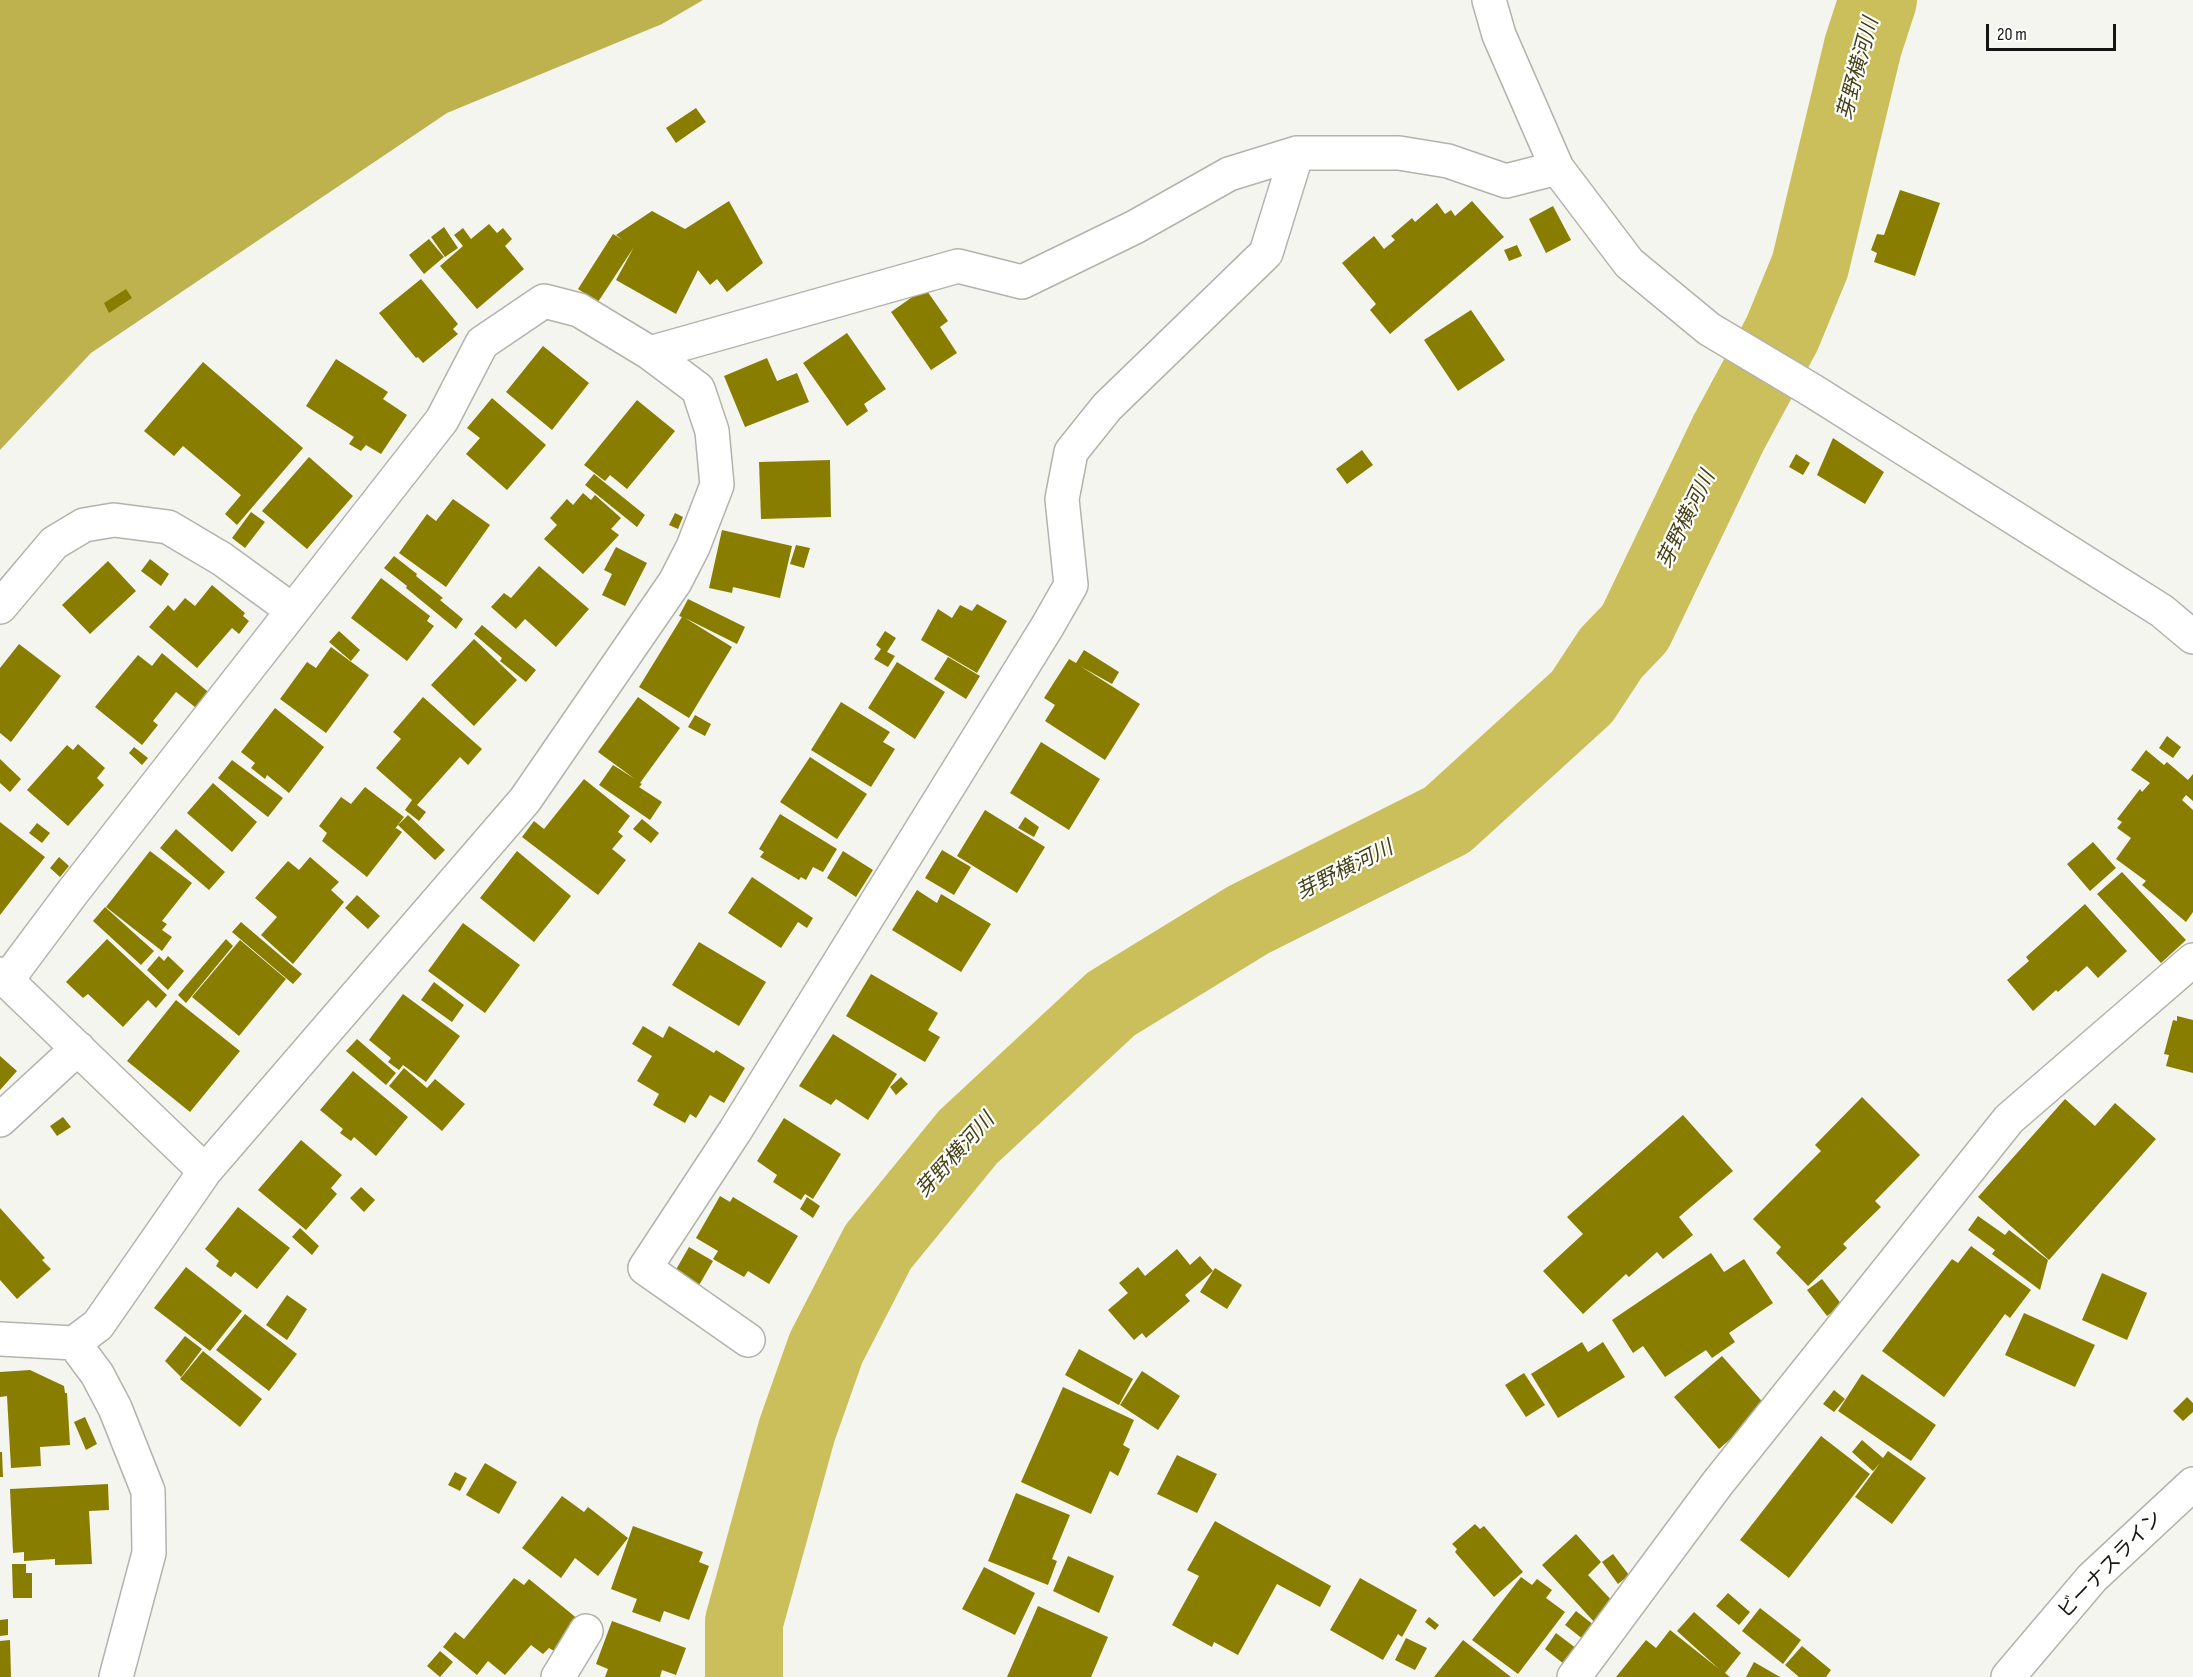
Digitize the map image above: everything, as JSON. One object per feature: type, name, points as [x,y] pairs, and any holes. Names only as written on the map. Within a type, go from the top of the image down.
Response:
[{"type":"street","points":[[1489,0],[1499,35],[1557,168],[1629,263],[1709,329],[2162,611],[2193,638]]},
{"type":"street","points":[[650,353],[958,266],[1022,282],[1135,226],[1229,174],[1297,153],[1399,153],[1448,162],[1506,181],[1557,168]]},
{"type":"street","points":[[748,1340],[645,1268],[735,1131],[1071,585],[1062,499],[1071,452],[1107,407],[1266,253],[1297,153]]},
{"type":"street","points":[[0,1339],[74,1343],[98,1325],[205,1171],[525,800],[675,582],[693,547],[717,485],[712,431],[698,389],[650,353],[579,310],[544,301],[482,343],[442,420],[72,893],[3,977],[205,1171]]},
{"type":"street","points":[[0,607],[54,543],[84,525],[114,520],[168,527],[222,559],[292,610]]},
{"type":"street","points":[[1574,1677],[1717,1484],[2009,1119],[2193,960]]},
{"type":"street","points":[[0,1120],[78,1048]]},
{"type":"street","points":[[74,1343],[97,1374],[115,1408],[148,1491],[149,1553],[116,1677]]},
{"type":"street","name":"ビーナスライン","points":[[2008,1677],[2092,1578],[2193,1484]]},
{"type":"street","points":[[558,1677],[586,1631]]},
{"type":"shaded area","points":[[0,0],[703,0],[662,24],[447,113],[91,353],[0,450]]},
{"type":"building","points":[[696,108],[706,122],[676,143],[666,128]]},
{"type":"building","points":[[1900,190],[1940,203],[1915,276],[1874,262],[1877,253],[1871,250],[1877,234],[1884,235]]},
{"type":"building","points":[[729,201],[763,263],[727,292],[717,279],[710,285],[698,270],[676,314],[616,280],[634,247],[598,302],[578,289],[613,234],[623,240],[616,235],[652,211],[685,229]]},
{"type":"building","points":[[1472,201],[1504,237],[1390,334],[1370,310],[1376,304],[1342,263],[1374,236],[1384,249],[1395,240],[1391,236],[1412,218],[1415,222],[1437,203],[1445,214],[1451,210],[1455,216]]},
{"type":"building","points":[[1553,206],[1571,240],[1546,253],[1529,219]]},
{"type":"building","points":[[489,224],[497,233],[503,228],[512,239],[505,246],[524,269],[477,309],[440,266],[463,246],[454,235],[463,228],[471,239]]},
{"type":"building","points":[[444,227],[458,248],[445,257],[431,237]]},
{"type":"building","points":[[429,239],[444,257],[424,274],[409,255]]},
{"type":"building","points":[[1517,245],[1522,256],[1509,261],[1504,250]]},
{"type":"building","points":[[421,279],[458,324],[453,329],[458,334],[423,363],[418,357],[416,358],[379,313]]},
{"type":"building","points":[[925,288],[948,321],[940,327],[957,353],[931,370],[891,312]]},
{"type":"building","points":[[126,289],[132,298],[109,313],[104,303]]},
{"type":"building","points":[[1471,310],[1505,360],[1458,391],[1424,340]]},
{"type":"building","points":[[847,333],[886,389],[864,404],[868,411],[847,426],[803,363]]},
{"type":"building","points":[[543,346],[589,383],[552,430],[506,392]]},
{"type":"building","points":[[767,358],[777,381],[797,373],[809,402],[745,427],[724,376]]},
{"type":"building","points":[[336,359],[388,392],[383,399],[407,415],[381,454],[366,445],[361,451],[349,444],[354,437],[306,406]]},
{"type":"building","points":[[203,362],[303,448],[237,525],[225,514],[241,495],[183,446],[174,456],[144,431]]},
{"type":"building","points":[[492,398],[546,445],[507,490],[466,454],[480,438],[467,428]]},
{"type":"building","points":[[637,400],[675,431],[627,489],[610,475],[605,481],[584,465]]},
{"type":"building","points":[[1833,438],[1884,472],[1865,504],[1817,475]]},
{"type":"building","points":[[1362,450],[1373,465],[1347,484],[1336,469]]},
{"type":"building","points":[[1796,454],[1810,463],[1803,475],[1789,467]]},
{"type":"building","points":[[309,457],[353,496],[307,549],[262,511]]},
{"type":"building","points":[[830,460],[831,517],[761,519],[759,462]]},
{"type":"building","points":[[594,474],[645,515],[637,527],[585,485]]},
{"type":"building","points":[[583,493],[591,500],[595,495],[621,518],[611,529],[619,535],[583,574],[544,539],[557,525],[550,518],[567,499],[573,505]]},
{"type":"building","points":[[453,499],[490,525],[446,587],[399,553],[427,514],[436,521]]},
{"type":"building","points":[[251,512],[265,522],[245,548],[232,538]]},
{"type":"building","points":[[675,513],[683,517],[678,529],[669,525]]},
{"type":"building","points":[[722,530],[792,546],[780,598],[733,587],[732,593],[709,588]]},
{"type":"building","points":[[796,545],[810,548],[804,568],[790,564]]},
{"type":"building","points":[[616,547],[647,563],[625,606],[602,595],[612,574],[604,570]]},
{"type":"building","points":[[394,556],[417,574],[416,576],[443,598],[440,600],[463,619],[456,629],[384,568]]},
{"type":"building","points":[[150,559],[169,574],[161,586],[141,571]]},
{"type":"building","points":[[108,561],[136,591],[90,634],[62,605]]},
{"type":"building","points":[[539,566],[589,609],[556,647],[525,619],[516,629],[491,607],[504,593],[511,598]]},
{"type":"building","points":[[381,578],[430,616],[427,621],[434,626],[407,661],[351,618]]},
{"type":"building","points":[[212,585],[245,613],[243,616],[249,621],[239,634],[232,628],[197,668],[149,627],[168,605],[174,611],[185,598],[195,606]]},
{"type":"building","points":[[688,599],[745,627],[737,644],[685,618],[732,647],[689,718],[639,687],[682,617],[679,616]]},
{"type":"building","points":[[977,604],[1007,621],[977,673],[921,640],[938,609],[952,618],[960,605],[972,611]]},
{"type":"building","points":[[482,625],[536,670],[526,682],[500,661],[502,658],[474,634]]},
{"type":"building","points":[[339,631],[360,650],[351,661],[329,642]]},
{"type":"building","points":[[885,631],[896,638],[887,652],[895,656],[888,667],[874,659],[881,649],[876,645]]},
{"type":"building","points":[[474,639],[517,680],[474,726],[431,685]]},
{"type":"building","points":[[19,644],[61,676],[11,742],[0,733],[0,668]]},
{"type":"building","points":[[331,647],[369,675],[326,733],[280,699],[307,662],[316,668]]},
{"type":"building","points":[[1084,650],[1119,672],[1112,684],[1080,666],[1140,704],[1105,760],[1045,721],[1055,705],[1044,698],[1069,659],[1076,663]]},
{"type":"building","points":[[162,653],[213,696],[200,711],[176,692],[153,721],[158,725],[142,745],[95,707],[138,655],[152,666]]},
{"type":"building","points":[[948,657],[980,676],[966,699],[934,679]]},
{"type":"building","points":[[897,662],[945,692],[915,739],[868,708]]},
{"type":"building","points":[[423,697],[482,749],[468,765],[460,757],[417,805],[426,812],[419,821],[405,810],[412,800],[376,768],[401,739],[393,732]]},
{"type":"building","points":[[638,697],[680,728],[640,783],[642,784],[639,787],[662,802],[650,820],[599,785],[613,765],[635,779],[598,752]]},
{"type":"building","points":[[841,702],[890,732],[883,742],[895,749],[871,787],[811,750]]},
{"type":"building","points":[[275,708],[324,747],[289,793],[267,775],[265,779],[251,768],[255,763],[241,752]]},
{"type":"building","points":[[695,715],[711,724],[705,736],[688,727]]},
{"type":"building","points":[[2167,736],[2181,747],[2173,758],[2159,748]]},
{"type":"building","points":[[1041,742],[1100,779],[1069,830],[1010,793]]},
{"type":"building","points":[[78,744],[105,768],[97,778],[104,785],[68,826],[27,790],[67,745],[73,750]]},
{"type":"building","points":[[134,747],[148,758],[142,765],[129,753]]},
{"type":"building","points":[[2146,750],[2164,765],[2167,762],[2188,780],[2193,774],[2193,801],[2186,795],[2182,800],[2193,810],[2193,912],[2186,922],[2142,885],[2146,881],[2116,859],[2131,838],[2117,828],[2122,822],[2117,819],[2140,789],[2142,792],[2150,783],[2131,770]]},
{"type":"building","points":[[810,757],[867,794],[837,839],[780,802]]},
{"type":"building","points":[[0,759],[21,779],[10,792],[0,783]]},
{"type":"building","points":[[232,760],[283,798],[268,817],[218,778]]},
{"type":"building","points":[[584,779],[630,816],[618,832],[623,836],[612,849],[626,860],[598,895],[522,837],[534,821],[544,829]]},
{"type":"building","points":[[213,783],[257,822],[232,852],[187,813]]},
{"type":"building","points":[[365,787],[404,817],[394,830],[396,828],[402,832],[367,877],[322,841],[327,833],[319,826],[341,797],[351,804]]},
{"type":"building","points":[[985,810],[1045,847],[1017,893],[957,856]]},
{"type":"building","points":[[780,814],[837,849],[823,872],[813,867],[806,880],[801,877],[799,880],[760,857],[764,852],[759,849]]},
{"type":"building","points":[[408,815],[445,850],[435,860],[398,825]]},
{"type":"building","points":[[1025,817],[1039,827],[1034,837],[1018,828]]},
{"type":"building","points":[[642,819],[659,833],[651,843],[633,829]]},
{"type":"building","points":[[0,822],[45,857],[0,915]]},
{"type":"building","points":[[37,823],[50,833],[42,843],[29,833]]},
{"type":"building","points":[[176,829],[225,872],[209,890],[160,848]]},
{"type":"building","points":[[2093,842],[2116,868],[2090,891],[2067,864]]},
{"type":"building","points":[[942,850],[971,867],[954,895],[925,878]]},
{"type":"building","points":[[150,851],[192,883],[162,921],[167,924],[162,930],[172,937],[162,951],[106,907]]},
{"type":"building","points":[[517,851],[571,896],[534,942],[480,898]]},
{"type":"building","points":[[843,851],[873,870],[856,897],[827,878]]},
{"type":"building","points":[[59,857],[69,866],[60,877],[50,868]]},
{"type":"building","points":[[310,857],[339,882],[331,890],[344,902],[293,964],[261,935],[277,917],[255,898],[288,861],[299,870]]},
{"type":"building","points":[[2122,872],[2186,940],[2161,963],[2097,894]]},
{"type":"building","points":[[752,877],[813,918],[807,928],[798,922],[781,948],[728,913]]},
{"type":"building","points":[[917,890],[937,903],[941,894],[991,924],[961,972],[892,930]]},
{"type":"building","points":[[357,895],[380,916],[368,929],[345,908]]},
{"type":"building","points":[[2085,904],[2127,951],[2098,978],[2087,966],[2033,1011],[2007,980],[2029,961],[2026,957]]},
{"type":"building","points":[[105,907],[154,951],[141,965],[93,921]]},
{"type":"building","points":[[241,922],[302,974],[293,984],[232,932]]},
{"type":"building","points":[[463,923],[520,965],[485,1013],[428,971]]},
{"type":"building","points":[[107,939],[167,995],[156,1008],[148,1000],[123,1027],[88,994],[83,998],[66,982]]},
{"type":"building","points":[[226,939],[233,946],[186,1003],[178,995]]},
{"type":"building","points":[[240,940],[286,979],[239,1036],[192,997]]},
{"type":"building","points":[[699,942],[766,982],[739,1026],[672,985]]},
{"type":"building","points":[[159,956],[164,961],[168,956],[184,971],[168,990],[147,970]]},
{"type":"building","points":[[871,974],[938,1013],[928,1030],[940,1037],[925,1062],[846,1016]]},
{"type":"building","points":[[434,982],[464,1005],[452,1022],[421,1000]]},
{"type":"building","points":[[403,994],[460,1036],[426,1082],[403,1065],[399,1070],[388,1062],[391,1058],[369,1040]]},
{"type":"building","points":[[176,1000],[240,1051],[190,1112],[127,1061]]},
{"type":"building","points":[[2177,1016],[2193,1020],[2193,1073],[2166,1066],[2169,1055],[2164,1054],[2173,1020],[2177,1021]]},
{"type":"building","points":[[643,1026],[663,1038],[669,1026],[714,1053],[716,1050],[745,1068],[724,1103],[710,1095],[696,1118],[690,1114],[685,1123],[653,1105],[659,1094],[637,1081],[652,1056],[632,1044]]},
{"type":"building","points":[[833,1034],[897,1074],[868,1120],[836,1099],[831,1105],[799,1086]]},
{"type":"building","points":[[357,1039],[396,1073],[386,1085],[346,1051]]},
{"type":"building","points":[[0,1056],[17,1071],[0,1090]]},
{"type":"building","points":[[404,1068],[427,1088],[435,1079],[465,1104],[442,1131],[389,1086]]},
{"type":"building","points":[[353,1071],[408,1117],[376,1156],[354,1137],[351,1141],[340,1133],[343,1129],[320,1110]]},
{"type":"building","points":[[901,1077],[908,1084],[896,1095],[890,1087]]},
{"type":"building","points":[[1862,1097],[1920,1155],[1875,1201],[1881,1207],[1843,1244],[1847,1248],[1808,1286],[1776,1253],[1781,1247],[1753,1219],[1821,1151],[1815,1145]]},
{"type":"building","points":[[2065,1099],[2095,1126],[2115,1103],[2156,1139],[2049,1260],[1978,1197]]},
{"type":"building","points":[[1683,1115],[1733,1171],[1679,1217],[1693,1235],[1663,1259],[1657,1252],[1629,1277],[1626,1274],[1583,1314],[1543,1271],[1583,1234],[1567,1217]]},
{"type":"building","points":[[63,1117],[71,1127],[57,1136],[50,1126]]},
{"type":"building","points":[[784,1118],[841,1154],[813,1199],[805,1194],[801,1200],[773,1182],[777,1175],[757,1161]]},
{"type":"building","points":[[301,1140],[342,1175],[331,1188],[337,1194],[306,1230],[258,1190]]},
{"type":"building","points":[[361,1187],[375,1200],[364,1212],[350,1198]]},
{"type":"building","points":[[720,1196],[730,1202],[733,1197],[798,1236],[769,1284],[748,1271],[744,1277],[713,1259],[718,1251],[696,1238]]},
{"type":"building","points":[[807,1197],[820,1206],[813,1218],[800,1209]]},
{"type":"building","points":[[238,1207],[290,1248],[257,1289],[235,1272],[231,1277],[216,1266],[219,1261],[205,1249]]},
{"type":"building","points":[[0,1208],[45,1258],[42,1260],[51,1269],[17,1299],[0,1280]]},
{"type":"building","points":[[1978,1216],[2005,1235],[2009,1230],[2048,1260],[2040,1290],[1992,1254],[1995,1250],[1968,1230]]},
{"type":"building","points":[[300,1228],[319,1246],[312,1255],[292,1237]]},
{"type":"building","points":[[1971,1246],[2031,1290],[2010,1318],[2005,1314],[1944,1397],[1882,1351],[1952,1259],[1958,1263]]},
{"type":"building","points":[[689,1247],[713,1261],[694,1294],[670,1280]]},
{"type":"building","points":[[1177,1249],[1190,1265],[1200,1256],[1213,1271],[1185,1295],[1190,1301],[1146,1338],[1142,1333],[1134,1340],[1108,1310],[1128,1293],[1119,1283],[1138,1267],[1145,1276]]},
{"type":"building","points":[[1711,1253],[1724,1272],[1744,1259],[1773,1303],[1729,1333],[1735,1342],[1712,1358],[1706,1350],[1665,1377],[1643,1346],[1633,1353],[1612,1320]]},
{"type":"building","points":[[186,1267],[242,1311],[210,1351],[154,1308]]},
{"type":"building","points":[[1215,1268],[1242,1285],[1227,1309],[1200,1292]]},
{"type":"building","points":[[2102,1273],[2147,1293],[2127,1340],[2082,1320]]},
{"type":"building","points":[[1822,1279],[1842,1305],[1827,1316],[1807,1290]]},
{"type":"building","points":[[287,1295],[307,1309],[287,1340],[266,1325]]},
{"type":"building","points":[[2024,1313],[2095,1345],[2075,1387],[2005,1355]]},
{"type":"building","points":[[245,1314],[297,1354],[269,1391],[216,1350]]},
{"type":"building","points":[[185,1336],[202,1349],[181,1377],[165,1361]]},
{"type":"building","points":[[1582,1342],[1588,1352],[1603,1342],[1625,1377],[1558,1418],[1531,1374]]},
{"type":"building","points":[[1079,1349],[1133,1379],[1119,1405],[1065,1375]]},
{"type":"building","points":[[203,1351],[262,1399],[240,1427],[180,1379]]},
{"type":"building","points":[[1722,1356],[1767,1407],[1719,1449],[1674,1397]]},
{"type":"building","points":[[30,1370],[64,1386],[65,1393],[67,1393],[70,1445],[40,1447],[41,1466],[11,1468],[7,1396],[0,1397],[0,1372]]},
{"type":"building","points":[[1142,1371],[1180,1396],[1158,1430],[1120,1405]]},
{"type":"building","points":[[1524,1373],[1545,1405],[1526,1417],[1505,1385]]},
{"type":"building","points":[[1862,1374],[1936,1425],[1911,1461],[1838,1411]]},
{"type":"building","points":[[1063,1387],[1134,1420],[1123,1445],[1130,1449],[1118,1476],[1110,1471],[1091,1514],[1021,1482]]},
{"type":"building","points":[[1834,1390],[1845,1399],[1834,1412],[1823,1404]]},
{"type":"building","points":[[2187,1397],[2193,1403],[2193,1412],[2183,1421],[2173,1411]]},
{"type":"building","points":[[85,1417],[97,1444],[86,1450],[74,1422]]},
{"type":"building","points":[[1821,1436],[1870,1474],[1789,1578],[1740,1540]]},
{"type":"building","points":[[1862,1440],[1883,1458],[1888,1451],[1926,1478],[1892,1524],[1855,1497],[1880,1463],[1873,1471],[1852,1452]]},
{"type":"building","points":[[0,1452],[2,1452],[3,1477],[0,1477]]},
{"type":"building","points":[[1177,1455],[1217,1474],[1197,1513],[1157,1494]]},
{"type":"building","points":[[485,1463],[517,1482],[499,1514],[466,1495]]},
{"type":"building","points":[[455,1472],[467,1478],[460,1491],[448,1485]]},
{"type":"building","points":[[108,1484],[109,1510],[89,1511],[92,1564],[55,1565],[55,1559],[24,1561],[24,1552],[13,1553],[10,1489]]},
{"type":"building","points":[[1016,1493],[1070,1515],[1052,1559],[1057,1561],[1048,1585],[988,1561]]},
{"type":"building","points":[[562,1496],[584,1512],[588,1507],[628,1538],[598,1576],[575,1558],[561,1578],[522,1548]]},
{"type":"building","points":[[1215,1521],[1331,1586],[1320,1607],[1277,1584],[1238,1655],[1214,1642],[1212,1647],[1172,1625],[1199,1576],[1187,1570]]},
{"type":"building","points":[[1475,1524],[1480,1529],[1484,1526],[1523,1572],[1494,1597],[1455,1552],[1457,1549],[1452,1544]]},
{"type":"building","points":[[633,1526],[703,1552],[699,1562],[709,1566],[689,1620],[664,1611],[660,1622],[632,1612],[637,1599],[611,1589]]},
{"type":"building","points":[[1576,1534],[1601,1562],[1588,1575],[1616,1605],[1596,1624],[1542,1565]]},
{"type":"building","points":[[1613,1554],[1629,1575],[1618,1584],[1602,1562]]},
{"type":"building","points":[[1068,1556],[1114,1576],[1099,1613],[1053,1591]]},
{"type":"building","points":[[12,1564],[26,1564],[26,1573],[32,1573],[32,1598],[13,1598]]},
{"type":"building","points":[[984,1567],[1035,1593],[1015,1635],[962,1609]]},
{"type":"building","points":[[1521,1577],[1532,1585],[1537,1579],[1552,1590],[1546,1598],[1565,1612],[1518,1674],[1472,1640]]},
{"type":"building","points":[[514,1578],[524,1585],[529,1579],[579,1620],[554,1651],[549,1648],[543,1654],[531,1645],[505,1675],[488,1661],[477,1675],[443,1647],[455,1632],[464,1639]]},
{"type":"building","points":[[1360,1578],[1417,1610],[1402,1637],[1398,1634],[1383,1660],[1330,1630]]},
{"type":"building","points":[[1728,1593],[1750,1612],[1739,1625],[1716,1606]]},
{"type":"building","points":[[1038,1606],[1108,1637],[1091,1677],[1007,1677]]},
{"type":"building","points":[[1760,1608],[1801,1640],[1783,1664],[1742,1631]]},
{"type":"building","points":[[1576,1611],[1599,1629],[1588,1643],[1565,1625]]},
{"type":"building","points":[[1694,1612],[1741,1653],[1725,1673],[1730,1677],[1616,1677],[1646,1640],[1656,1648],[1670,1630],[1719,1669],[1677,1631]]},
{"type":"building","points":[[1429,1617],[1439,1625],[1435,1630],[1425,1622]]},
{"type":"building","points":[[8,1619],[8,1635],[0,1636],[0,1620]]},
{"type":"building","points":[[612,1621],[686,1648],[676,1675],[662,1670],[660,1677],[605,1677],[608,1669],[596,1664]]},
{"type":"building","points":[[1556,1633],[1581,1652],[1569,1668],[1545,1649]]},
{"type":"building","points":[[1406,1638],[1427,1648],[1415,1670],[1395,1660]]},
{"type":"building","points":[[10,1640],[11,1677],[0,1677],[0,1641]]},
{"type":"building","points":[[1463,1640],[1511,1677],[1434,1677]]},
{"type":"building","points":[[1802,1646],[1831,1670],[1826,1677],[1799,1677],[1785,1665]]},
{"type":"building","points":[[440,1651],[453,1662],[440,1677],[427,1666]]},
{"type":"building","points":[[1754,1662],[1780,1677],[1746,1677]]},
{"type":"waterway","name":"芽野横河川","points":[[744,1677],[744,1622],[797,1430],[826,1348],[878,1247],[968,1137],[1111,1004],[1248,920],[1447,820],[1582,697],[1611,653],[1635,628],[1729,432],[1782,334],[1810,266],[1863,46],[1878,0]]}]
